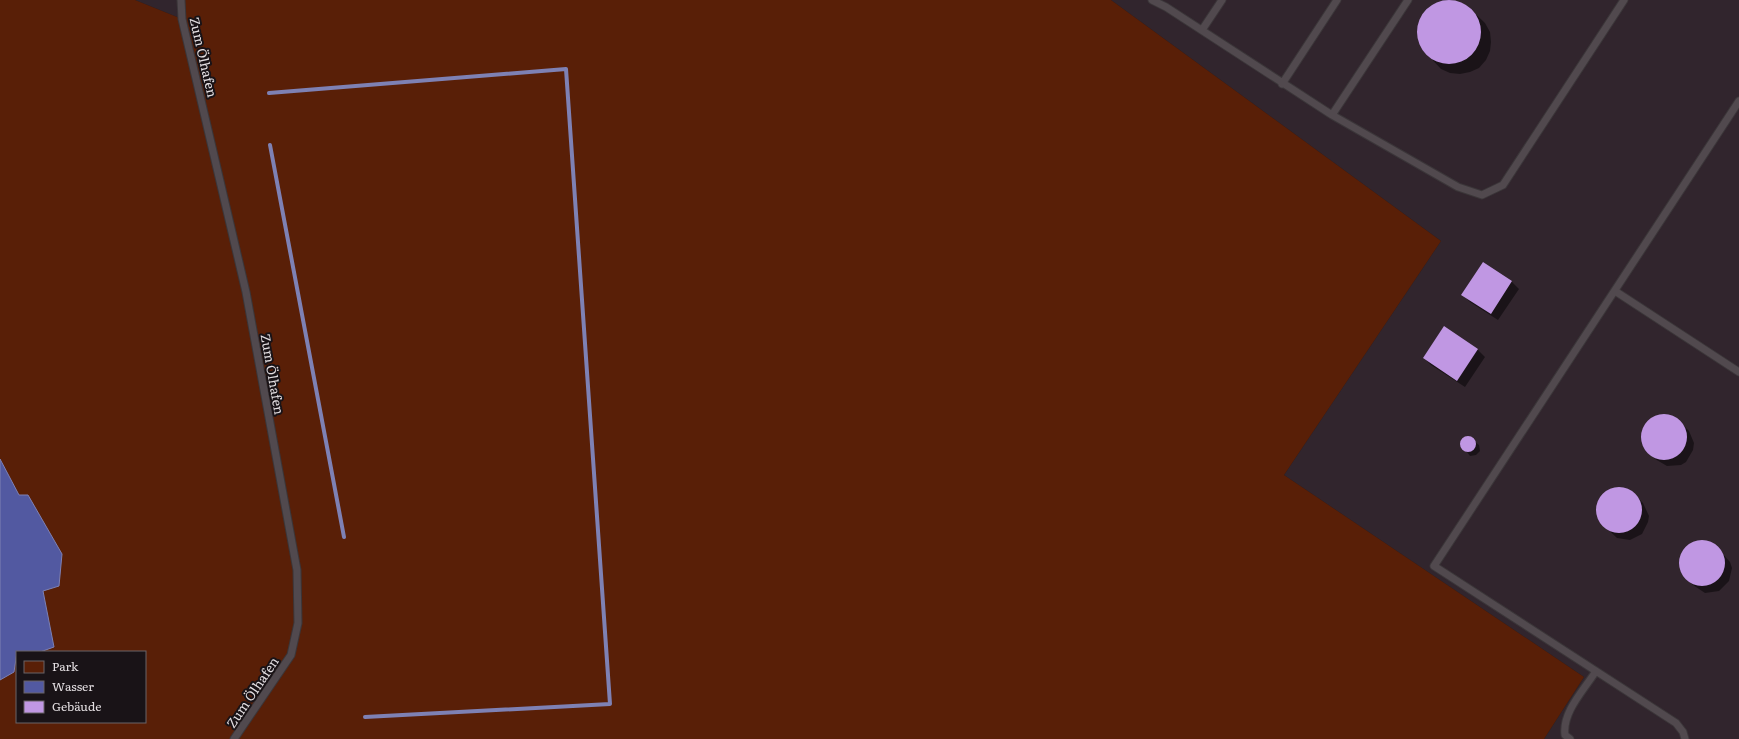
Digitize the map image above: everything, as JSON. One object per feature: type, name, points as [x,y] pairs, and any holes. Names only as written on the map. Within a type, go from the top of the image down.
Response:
[{"type":"lane","name":"Zum Ölhafen","points":[[181,0],[182,19],[246,292],[297,570],[298,623],[291,655],[234,739]]},
{"type":"lane","points":[[1152,0],[1202,30],[1282,84],[1332,115],[1458,187],[1482,195],[1503,185],[1624,0]]},
{"type":"lane","points":[[1202,30],[1222,0]]},
{"type":"lane","points":[[1282,84],[1337,0]]},
{"type":"lane","points":[[1332,115],[1408,0]]},
{"type":"lane","points":[[1685,739],[1683,732],[1676,723],[1434,566],[1739,101]]},
{"type":"lane","points":[[1615,291],[1739,372]]},
{"type":"lane","points":[[1570,739],[1565,735],[1564,726],[1568,715],[1596,671]]},
{"type":"shaded area","points":[[135,0],[181,0],[182,19]]},
{"type":"shaded area","points":[[1111,0],[1739,0],[1739,739],[1544,739],[1584,677],[1284,475],[1441,241]]},
{"type":"green space","points":[[0,0],[135,0],[182,19],[181,0],[1111,0],[1441,241],[1284,475],[1584,677],[1544,739],[0,739],[0,680],[14,672],[16,662],[16,723],[146,723],[146,651],[42,651],[54,646],[43,591],[19,495],[0,459]]},
{"type":"water","points":[[0,459],[19,495],[28,495],[62,554],[59,586],[43,591],[54,647],[43,651],[16,651],[14,672],[0,680]]},
{"type":"building","points":[[1443,0],[1455,0],[1472,9],[1479,20],[1481,32],[1479,44],[1472,55],[1455,64],[1443,64],[1431,59],[1422,50],[1417,38],[1417,26],[1422,14],[1431,5]]},
{"type":"building","points":[[1483,262],[1512,281],[1491,314],[1461,295]]},
{"type":"building","points":[[1444,326],[1478,349],[1457,381],[1423,358]]},
{"type":"building","points":[[1664,414],[1677,418],[1683,424],[1687,437],[1683,450],[1677,456],[1664,460],[1651,456],[1645,450],[1641,437],[1645,424],[1651,418]]},
{"type":"building","points":[[1468,436],[1474,438],[1476,444],[1474,450],[1468,452],[1462,450],[1460,444],[1462,438]]},
{"type":"building","points":[[1619,487],[1632,491],[1638,497],[1642,510],[1638,523],[1632,529],[1619,533],[1606,529],[1600,523],[1596,510],[1600,497],[1606,491]]},
{"type":"building","points":[[1698,540],[1706,540],[1715,544],[1721,550],[1725,563],[1721,576],[1715,582],[1706,586],[1698,586],[1689,582],[1683,576],[1679,567],[1679,559],[1683,550],[1689,544]]},
{"type":"waterway","points":[[269,93],[566,69],[610,704],[365,717]]},
{"type":"waterway","points":[[270,145],[344,537]]}]
